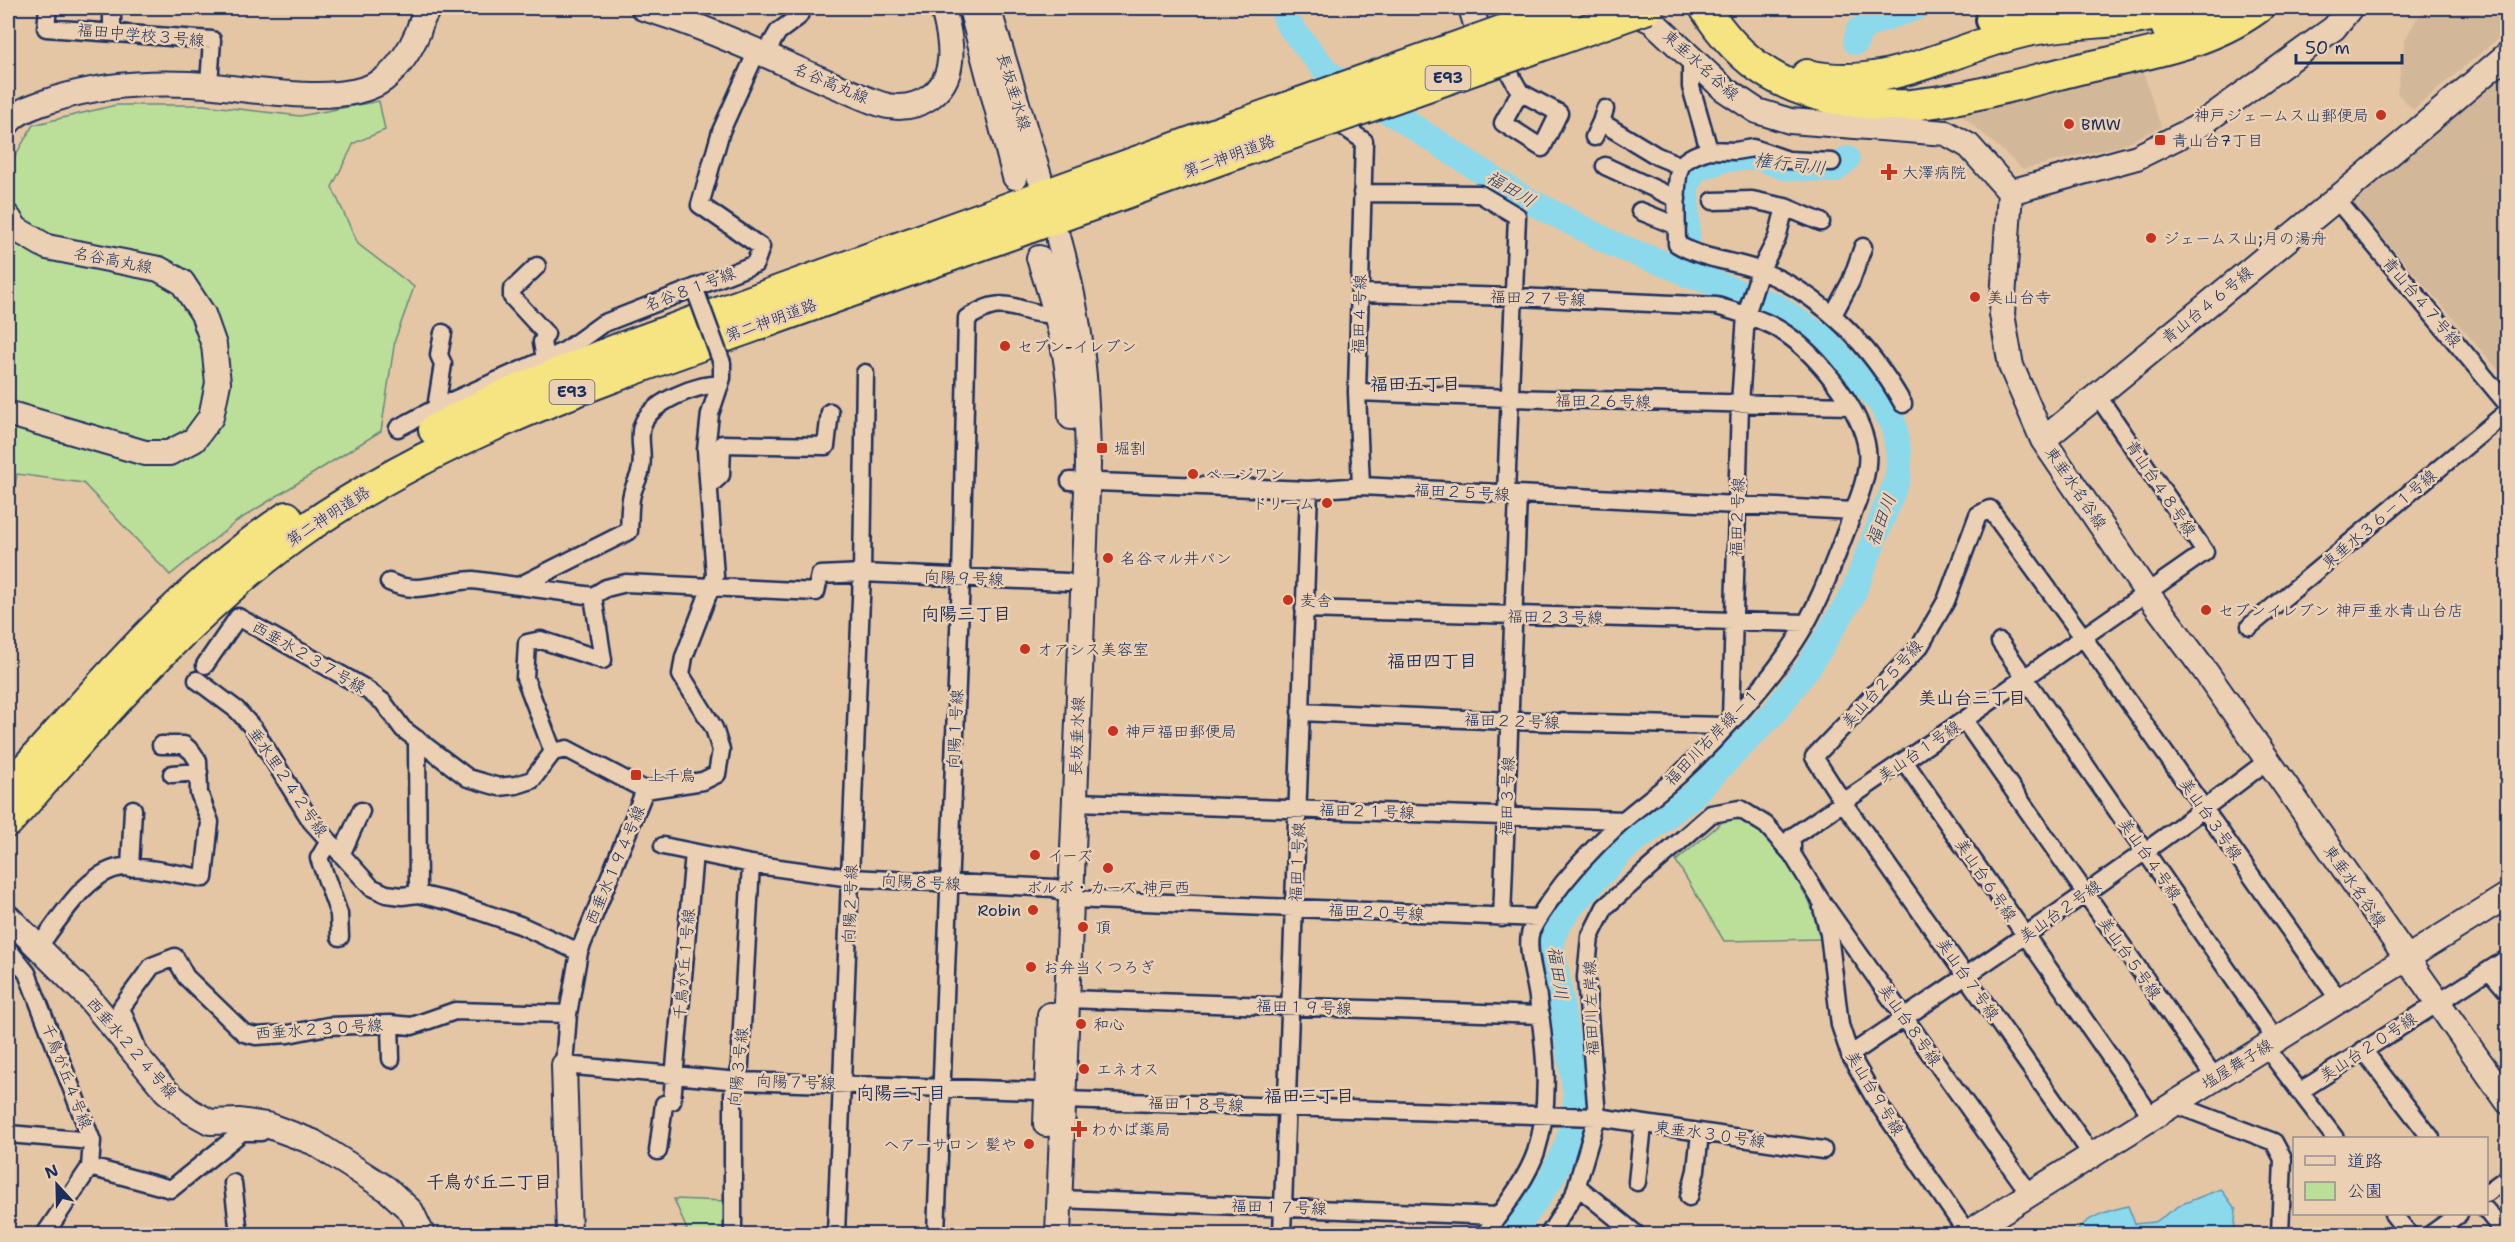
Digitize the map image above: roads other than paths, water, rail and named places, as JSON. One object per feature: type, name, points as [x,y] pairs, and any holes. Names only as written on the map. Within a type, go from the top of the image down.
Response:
[{"type":"highway","name":"第二神明道路","points":[[8,822],[148,664],[196,616],[246,573],[296,536],[397,472],[462,438],[566,394],[1245,137],[1566,8]]},
{"type":"highway","points":[[1704,8],[1740,53],[1771,76],[1806,92],[1870,104],[1917,105],[1943,101],[2170,48],[2231,25],[2258,8]]},
{"type":"highway","points":[[1720,8],[1749,43],[1775,63],[1787,69],[1821,78],[1842,80],[1877,77],[1922,66],[1981,44],[2020,33],[2055,26],[2129,21],[2180,8]]},
{"type":"highway","points":[[1787,69],[1815,73],[1860,67],[1899,55],[1999,17],[2040,8]]},
{"type":"highway","points":[[1870,104],[1907,100],[2021,62],[2174,26],[2216,8]]},
{"type":"highway","name":"第二神明道路","points":[[8,788],[133,649],[179,603],[233,557],[330,489],[440,426],[557,372],[618,349],[1245,137],[1636,10]]},
{"type":"street","name":"福田中学校３号線","points":[[48,8],[46,28],[212,40],[209,85]]},
{"type":"street","points":[[112,8],[112,33]]},
{"type":"street","points":[[8,123],[37,104],[72,94],[124,84],[209,85],[323,95],[359,92],[383,80],[401,61],[429,8]]},
{"type":"street","name":"名谷高丸線","points":[[643,8],[668,15],[877,103],[891,106],[916,105],[934,95],[941,87],[951,61],[943,8]]},
{"type":"street","name":"名谷８１号線","points":[[398,428],[435,408],[566,350],[602,324],[696,292],[755,264],[761,248],[700,205],[721,131],[761,53],[778,32],[798,17],[803,8]]},
{"type":"street","name":"長坂垂水線","points":[[971,8],[1015,177]]},
{"type":"street","name":"長坂垂水線","points":[[988,8],[1039,176]]},
{"type":"street","points":[[1474,15],[1514,28],[1573,8]]},
{"type":"street","points":[[2010,192],[2137,157],[2196,128],[2334,28],[2350,8]]},
{"type":"street","points":[[1474,15],[1491,71],[1636,10]]},
{"type":"street","name":"東垂水名谷線","points":[[1636,10],[1652,21],[1724,89],[1757,111],[1790,121],[1947,133],[1969,146],[2010,192],[2002,314],[2011,366],[2043,440],[2147,593],[2203,668],[2266,761],[2506,1096]]},
{"type":"street","name":"青山台４６号線","points":[[2043,440],[2508,54]]},
{"type":"street","points":[[1691,58],[1691,87],[1710,150]]},
{"type":"street","points":[[1505,65],[1520,92]]},
{"type":"street","points":[[1600,123],[1657,156],[1681,166]]},
{"type":"street","name":"福田４号線","points":[[1340,124],[1364,141],[1357,392],[1361,486]]},
{"type":"street","points":[[1832,162],[1788,160],[1753,148],[1735,151],[1710,150],[1695,154],[1681,166],[1678,178],[1677,244],[1760,271],[1792,286],[1820,303],[1889,379],[1903,404]]},
{"type":"street","points":[[1605,165],[1677,199]]},
{"type":"street","name":"福田３号線","points":[[1362,193],[1480,195],[1517,216],[1510,398],[1514,616],[1502,918]]},
{"type":"street","name":"青山台４７号線","points":[[2336,199],[2508,405]]},
{"type":"street","points":[[1713,201],[1752,200],[1785,207],[1821,222]]},
{"type":"street","name":"福田２号線","points":[[1728,723],[1734,621],[1740,404],[1746,315],[1760,271],[1777,238],[1785,207]]},
{"type":"street","points":[[1640,211],[1677,226]]},
{"type":"street","name":"名谷高丸線","points":[[8,218],[16,229],[47,247],[159,269],[182,282],[203,314],[214,345],[218,383],[211,417],[194,440],[169,453],[145,453],[8,415]]},
{"type":"street","name":"長坂垂水線","points":[[1058,1234],[1055,1096],[1063,893],[1067,582],[1087,397],[1077,309],[1059,240]]},
{"type":"street","points":[[1833,315],[1851,281],[1863,247]]},
{"type":"street","name":"長坂垂水線","points":[[1039,258],[1057,313],[1065,354],[1078,481],[1075,802],[1063,893],[1067,999],[1042,1234]]},
{"type":"street","points":[[537,266],[512,290],[512,297],[546,334],[542,342],[545,359]]},
{"type":"street","name":"西垂水１９４号線","points":[[569,1234],[564,1065],[568,1014],[579,952],[645,790],[703,781],[717,774],[721,750],[714,728],[681,675],[684,657],[715,576],[706,450],[710,414],[723,378],[722,363],[696,292]]},
{"type":"street","name":"福田２７号線","points":[[1360,293],[1717,306]]},
{"type":"street","name":"向陽１号線","points":[[936,1234],[961,578],[967,318],[994,306],[1009,306],[1045,315],[1057,313]]},
{"type":"street","name":"福田川右岸線－１","points":[[1485,1234],[1535,1154],[1545,1116],[1546,1074],[1529,945],[1530,933],[1567,877],[1624,820],[1680,774],[1757,691],[1796,640],[1824,584],[1866,478],[1867,448],[1859,422],[1820,365],[1785,333],[1746,315],[1717,306]]},
{"type":"street","points":[[435,408],[443,364],[440,355],[443,333]]},
{"type":"street","name":"向陽２号線","points":[[836,1234],[862,573],[866,373]]},
{"type":"street","points":[[521,585],[629,531],[631,496],[642,466],[641,429],[646,415],[683,393],[709,384],[720,385]]},
{"type":"street","name":"福田２６号線","points":[[1357,392],[1850,406]]},
{"type":"street","name":"青山台４８号線","points":[[2097,395],[2205,552],[2147,593]]},
{"type":"street","name":"東垂水３６－１号線","points":[[2250,626],[2508,411]]},
{"type":"street","points":[[709,486],[721,475],[722,444],[826,446],[830,412]]},
{"type":"street","name":"福田２５号線","points":[[1078,481],[1309,490],[1361,486],[1854,511]]},
{"type":"street","name":"福田１号線","points":[[1282,1234],[1309,490]]},
{"type":"street","name":"美山台２５号線","points":[[1843,802],[1814,757],[1920,646],[1946,601],[1978,515],[1990,509],[2083,637]]},
{"type":"street","name":"向陽９号線","points":[[711,587],[816,592],[820,575],[862,573],[1067,582]]},
{"type":"street","points":[[389,582],[404,589],[427,588],[455,580],[473,579],[593,596],[606,588],[626,584],[711,587]]},
{"type":"street","name":"美山台１号線","points":[[1792,854],[1792,837],[2147,593]]},
{"type":"street","points":[[593,596],[603,660],[541,640],[527,643],[525,678],[553,752],[567,749],[645,790]]},
{"type":"street","name":"福田２３号線","points":[[1304,609],[1805,623]]},
{"type":"street","name":"西垂水２３７号線","points":[[205,664],[237,617],[363,687],[383,702],[403,729],[468,778],[499,787],[516,785],[532,780],[553,752]]},
{"type":"street","name":"美山台３号線","points":[[2083,637],[2339,1000]]},
{"type":"street","name":"美山台４号線","points":[[2000,642],[2144,852],[2270,1043],[2298,1092],[2334,1137]]},
{"type":"street","name":"垂水里２４２号線","points":[[197,680],[237,710],[254,729],[311,821],[371,887],[386,894],[402,896],[418,894],[520,925],[579,952]]},
{"type":"street","name":"福田２２号線","points":[[1300,712],[1510,721],[1728,723]]},
{"type":"street","name":"美山台５号線","points":[[1964,720],[2216,1078]]},
{"type":"street","points":[[417,739],[418,894]]},
{"type":"street","points":[[39,946],[92,880],[107,871],[130,868],[204,878],[210,822],[199,793],[198,761],[184,745],[161,745]]},
{"type":"street","name":"美山台６号線","points":[[1904,760],[2024,936],[2152,1117]]},
{"type":"street","name":"美山台２号線","points":[[1850,1055],[2085,894],[2204,809],[2266,761]]},
{"type":"street","points":[[172,774],[199,772]]},
{"type":"street","name":"福田２１号線","points":[[1075,802],[1624,820]]},
{"type":"street","name":"美山台７号線","points":[[1843,802],[2092,1155]]},
{"type":"street","points":[[130,868],[133,809]]},
{"type":"street","name":"福田川左岸線","points":[[1548,1234],[1574,1196],[1597,1118],[1586,977],[1590,937],[1605,907],[1711,814],[1740,809],[1766,825],[1792,854]]},
{"type":"street","points":[[341,855],[361,811]]},
{"type":"street","points":[[329,841],[319,858],[345,912],[340,937]]},
{"type":"street","name":"向陽８号線","points":[[663,846],[751,864],[850,878],[1063,893]]},
{"type":"street","name":"千鳥が丘１号線","points":[[658,1151],[664,1104],[672,1101],[694,853]]},
{"type":"street","name":"美山台８号線","points":[[1792,854],[1820,899],[2030,1194]]},
{"type":"street","name":"向陽３号線","points":[[733,1234],[733,1094],[739,1081],[751,864]]},
{"type":"street","name":"福田２０号線","points":[[1063,893],[1294,908],[1538,918]]},
{"type":"street","name":"塩屋舞子線","points":[[1967,1234],[2508,894]]},
{"type":"street","name":"美山台９号線","points":[[1820,899],[1829,934],[1840,1024],[1850,1055],[1875,1099],[1967,1234]]},
{"type":"street","name":"西垂水２２４号線","points":[[8,917],[88,997],[166,1091],[190,1111],[210,1122],[240,1121],[267,1125],[313,1142],[387,1189],[411,1211],[422,1234]]},
{"type":"street","name":"千鳥が丘４号線","points":[[8,949],[27,973],[92,1141],[90,1167],[45,1234]]},
{"type":"street","name":"西垂水２３０号線","points":[[143,1064],[121,1008],[152,966],[175,957],[186,977],[244,1033],[256,1036],[288,1034],[328,1026],[390,1024],[412,1026],[455,1011],[568,1014]]},
{"type":"street","name":"美山台２０号線","points":[[2298,1092],[2508,958]]},
{"type":"street","points":[[2489,970],[2508,992]]},
{"type":"street","name":"福田１９号線","points":[[1067,999],[1540,1015]]},
{"type":"street","points":[[390,1024],[391,1059]]},
{"type":"street","points":[[2363,1050],[2430,1137]]},
{"type":"street","name":"向陽７号線","points":[[564,1065],[739,1081],[843,1083],[1055,1096]]},
{"type":"street","name":"福田１８号線","points":[[1055,1096],[1287,1108],[1545,1116]]},
{"type":"street","points":[[2174,1104],[2274,1142],[2283,1159],[2280,1234]]},
{"type":"street","name":"東垂水３０号線","points":[[1545,1116],[1597,1118],[1823,1150]]},
{"type":"street","points":[[1637,1182],[1643,1125]]},
{"type":"street","points":[[90,1167],[171,1189],[242,1132],[288,1132]]},
{"type":"street","points":[[1689,1197],[1696,1170],[1700,1133]]},
{"type":"street","points":[[8,1134],[92,1141]]},
{"type":"street","points":[[2488,1192],[2508,1177]]},
{"type":"street","points":[[233,1183],[239,1234]]},
{"type":"street","points":[[1577,1186],[1636,1234]]},
{"type":"street","name":"福田１７号線","points":[[1059,1199],[1498,1216]]},
{"type":"street","points":[[2488,1211],[2505,1234]]},
{"type":"street","points":[[2393,1215],[2409,1234]]},
{"type":"street","points":[[2431,1234],[2458,1215]]},
{"type":"water","points":[[2221,1189],[2236,1210],[2234,1234],[2076,1234],[2085,1223],[2098,1215],[2128,1206],[2135,1224],[2155,1222],[2182,1204]]},
{"type":"waterway","name":"福田川","points":[[1282,8],[1288,24],[1326,71],[1356,94],[1401,119],[1518,195],[1615,245],[1777,307],[1823,338],[1879,401],[1894,425],[1899,457],[1898,477],[1852,596],[1809,666],[1776,710],[1693,795],[1622,851],[1559,922],[1551,941],[1576,1094],[1575,1120],[1567,1145],[1551,1179],[1512,1234]]},
{"type":"waterway","name":"権行司川","points":[[1856,42],[1859,30],[1876,21],[1915,8]]},
{"type":"waterway","name":"権行司川","points":[[1688,275],[1686,187],[1694,170],[1725,159],[1758,157],[1784,167],[1834,170],[1847,159]]},
{"type":"place","name":"神戸ジェームス山郵便局","points":[[2381,115]]},
{"type":"place","name":"BMW","points":[[2069,124]]},
{"type":"place","name":"青山台7丁目","points":[[2160,140]]},
{"type":"place","name":"大澤病院","points":[[1889,172]]},
{"type":"place","name":"ジェームス山;月の湯舟","points":[[2151,238]]},
{"type":"place","name":"美山台寺","points":[[1975,297]]},
{"type":"place","name":"セブン-イレブン","points":[[1005,346]]},
{"type":"place","name":"堀割","points":[[1102,448]]},
{"type":"place","name":"ページワン","points":[[1193,474]]},
{"type":"place","name":"ドリーム","points":[[1327,503]]},
{"type":"place","name":"名谷マル井パン","points":[[1108,558]]},
{"type":"place","name":"麦舎","points":[[1288,600]]},
{"type":"place","name":"セブンイレブン 神戸垂水青山台店","points":[[2206,610]]},
{"type":"place","name":"オアシス美容室","points":[[1025,649]]},
{"type":"place","name":"神戸福田郵便局","points":[[1113,731]]},
{"type":"place","name":"上千鳥","points":[[636,775]]},
{"type":"place","name":"イーズ","points":[[1035,855]]},
{"type":"place","name":"ボルボ・カーズ 神戸西","points":[[1108,868]]},
{"type":"place","name":"Robin","points":[[1033,910]]},
{"type":"place","name":"頂","points":[[1083,927]]},
{"type":"place","name":"お弁当くつろぎ","points":[[1031,967]]},
{"type":"place","name":"和心","points":[[1081,1024]]},
{"type":"place","name":"エネオス","points":[[1084,1069]]},
{"type":"place","name":"わかば薬局","points":[[1079,1129]]},
{"type":"place","name":"ヘアーサロン 髪や","points":[[1029,1144]]},
{"type":"district","name":"福田五丁目","points":[[1415,384]]},
{"type":"district","name":"向陽三丁目","points":[[966,614]]},
{"type":"district","name":"福田四丁目","points":[[1432,661]]},
{"type":"district","name":"美山台三丁目","points":[[1972,698]]},
{"type":"district","name":"向陽二丁目","points":[[901,1093]]},
{"type":"district","name":"福田三丁目","points":[[1309,1096]]},
{"type":"district","name":"千鳥が丘二丁目","points":[[489,1182]]}]
